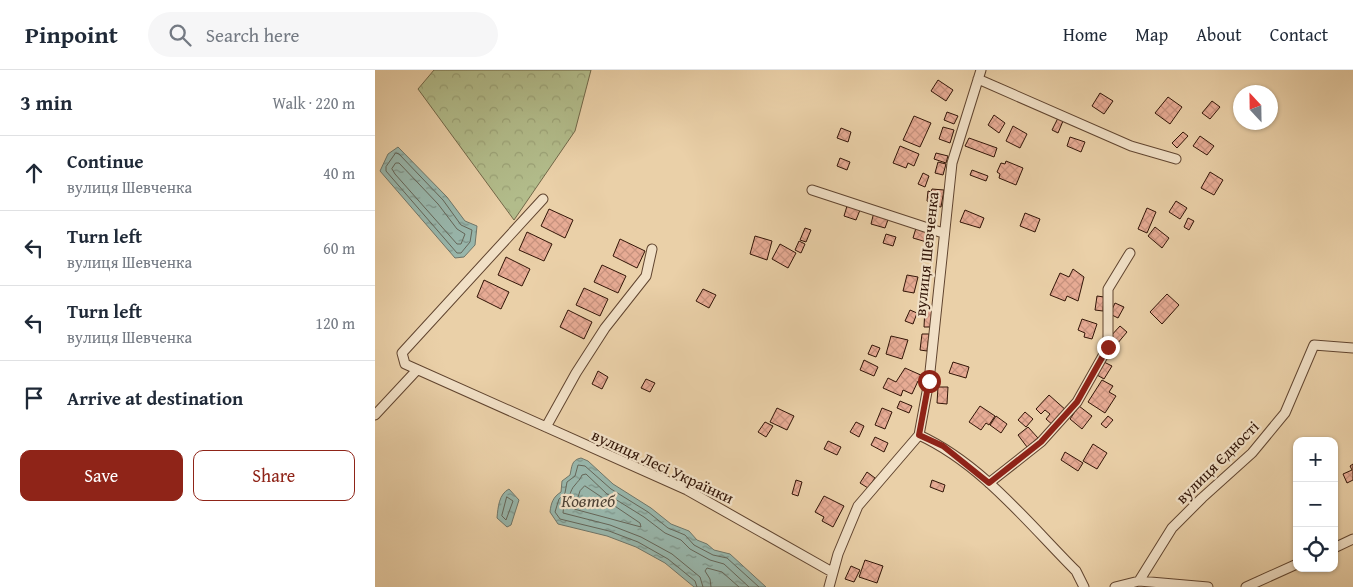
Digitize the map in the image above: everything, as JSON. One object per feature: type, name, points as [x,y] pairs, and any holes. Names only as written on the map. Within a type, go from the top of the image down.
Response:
[{"type":"street","name":"вулиця Шевченка","points":[[919,435],[929,381],[943,234],[952,163],[979,75],[1131,146],[1176,159]]},
{"type":"street","points":[[811,190],[943,234]]},
{"type":"street","points":[[375,416],[416,371],[405,364],[402,353],[543,200]]},
{"type":"street","points":[[546,427],[576,373],[605,328],[646,276],[652,249]]},
{"type":"street","points":[[989,483],[1041,442],[1077,402],[1108,347],[1107,289],[1130,253]]},
{"type":"street","name":"вулиця Єдності","points":[[1139,581],[1172,528],[1201,498],[1252,453],[1285,413],[1314,345],[1353,348]]},
{"type":"street","name":"вулиця Лесі Українки","points":[[416,371],[687,490],[832,572]]},
{"type":"street","points":[[829,587],[832,572],[858,506],[919,435],[943,446],[989,483],[1076,571],[1084,587]]},
{"type":"street","points":[[1338,546],[1353,539]]},
{"type":"street","points":[[1246,587],[1293,566]]},
{"type":"street","points":[[1115,587],[1139,581],[1208,587]]},
{"type":"green space","points":[[434,70],[591,70],[575,131],[514,220],[418,89]]},
{"type":"water","points":[[398,147],[447,197],[465,221],[477,226],[475,245],[464,257],[455,258],[380,171],[388,154]]},
{"type":"water","name":"Ковтеб","points":[[581,458],[588,461],[613,484],[651,508],[671,524],[689,531],[697,540],[707,544],[714,550],[730,554],[766,587],[694,587],[665,563],[636,547],[607,536],[558,524],[550,512],[552,503],[554,498],[561,492],[562,481],[570,475],[574,462]]},
{"type":"water","points":[[509,489],[519,500],[511,525],[507,527],[497,518],[501,497]]},
{"type":"building","points":[[938,80],[953,90],[946,101],[931,91]]},
{"type":"building","points":[[1100,93],[1113,101],[1104,114],[1092,106]]},
{"type":"building","points":[[1168,97],[1182,107],[1170,124],[1155,113]]},
{"type":"building","points":[[1212,101],[1220,107],[1210,119],[1202,113]]},
{"type":"building","points":[[947,112],[958,116],[954,124],[944,120]]},
{"type":"building","points":[[994,115],[1005,123],[999,133],[988,125]]},
{"type":"building","points":[[914,116],[931,123],[920,147],[903,140]]},
{"type":"building","points":[[1058,118],[1063,121],[1058,133],[1052,130]]},
{"type":"building","points":[[1013,126],[1027,134],[1020,148],[1006,141]]},
{"type":"building","points":[[943,127],[954,130],[950,143],[939,139]]},
{"type":"building","points":[[841,128],[851,132],[848,142],[837,138]]},
{"type":"building","points":[[1183,132],[1188,136],[1177,148],[1172,143]]},
{"type":"building","points":[[1200,136],[1214,146],[1207,155],[1193,146]]},
{"type":"building","points":[[1070,137],[1085,142],[1081,152],[1067,146]]},
{"type":"building","points":[[969,138],[997,148],[994,157],[965,146]]},
{"type":"building","points":[[900,146],[919,154],[914,166],[908,163],[906,168],[893,163]]},
{"type":"building","points":[[936,153],[948,156],[946,163],[934,159]]},
{"type":"building","points":[[840,158],[850,162],[847,170],[837,166]]},
{"type":"building","points":[[1006,161],[1023,168],[1016,185],[999,178],[1000,174],[997,172],[1001,163],[1005,164]]},
{"type":"building","points":[[938,162],[946,164],[943,175],[935,173]]},
{"type":"building","points":[[972,170],[988,176],[986,181],[970,175]]},
{"type":"building","points":[[1210,172],[1223,180],[1214,195],[1201,188]]},
{"type":"building","points":[[923,173],[929,176],[925,187],[918,184]]},
{"type":"building","points":[[932,189],[944,190],[941,207],[931,205],[931,202],[927,201],[928,191],[931,192]]},
{"type":"building","points":[[1176,201],[1187,208],[1180,219],[1169,212]]},
{"type":"building","points":[[847,206],[860,210],[856,220],[844,216]]},
{"type":"building","points":[[1147,208],[1156,212],[1147,233],[1138,229]]},
{"type":"building","points":[[549,209],[573,220],[565,238],[541,226]]},
{"type":"building","points":[[965,210],[984,218],[980,228],[960,222]]},
{"type":"building","points":[[874,212],[889,217],[885,228],[871,224]]},
{"type":"building","points":[[1025,213],[1040,219],[1035,232],[1020,226]]},
{"type":"building","points":[[1188,218],[1194,221],[1189,230],[1184,227]]},
{"type":"building","points":[[1155,227],[1169,238],[1162,248],[1148,236]]},
{"type":"building","points":[[805,228],[811,230],[806,242],[800,240]]},
{"type":"building","points":[[916,228],[933,233],[930,243],[913,238]]},
{"type":"building","points":[[527,232],[552,244],[544,261],[519,250]]},
{"type":"building","points":[[886,234],[896,237],[893,246],[883,243]]},
{"type":"building","points":[[755,236],[772,241],[767,260],[750,254]]},
{"type":"building","points":[[620,239],[645,251],[637,268],[613,256]]},
{"type":"building","points":[[799,241],[805,244],[801,253],[795,250]]},
{"type":"building","points":[[780,244],[796,253],[788,268],[772,259]]},
{"type":"building","points":[[506,257],[530,269],[522,286],[498,275]]},
{"type":"building","points":[[602,265],[626,276],[618,293],[594,282]]},
{"type":"building","points":[[1073,269],[1084,277],[1078,301],[1067,296],[1065,301],[1050,295],[1060,273],[1069,277]]},
{"type":"building","points":[[907,275],[918,277],[914,293],[903,291]]},
{"type":"building","points":[[484,280],[509,292],[501,309],[477,297]]},
{"type":"building","points":[[584,288],[608,299],[600,316],[576,305]]},
{"type":"building","points":[[703,289],[716,295],[709,308],[696,301]]},
{"type":"building","points":[[1167,294],[1179,305],[1162,324],[1150,312]]},
{"type":"building","points":[[1097,296],[1104,297],[1103,311],[1095,310]]},
{"type":"building","points":[[1115,303],[1124,307],[1118,318],[1110,314]]},
{"type":"building","points":[[925,307],[932,308],[931,327],[924,327]]},
{"type":"building","points":[[568,310],[592,322],[584,339],[560,327]]},
{"type":"building","points":[[910,310],[917,313],[913,324],[905,321]]},
{"type":"building","points":[[1082,319],[1097,324],[1092,339],[1084,337],[1085,333],[1078,330]]},
{"type":"building","points":[[1120,326],[1127,332],[1117,344],[1109,338]]},
{"type":"building","points":[[922,334],[929,334],[927,351],[920,350]]},
{"type":"building","points":[[891,336],[908,340],[902,359],[886,354]]},
{"type":"building","points":[[872,345],[880,348],[876,357],[868,354]]},
{"type":"building","points":[[864,360],[878,367],[874,376],[860,370]]},
{"type":"building","points":[[953,362],[969,367],[966,378],[949,373]]},
{"type":"building","points":[[1104,362],[1112,366],[1104,379],[1097,375]]},
{"type":"building","points":[[905,368],[923,376],[921,382],[918,381],[912,394],[903,390],[901,396],[883,388],[888,378],[896,382]]},
{"type":"building","points":[[598,371],[608,377],[602,389],[592,384]]},
{"type":"building","points":[[646,379],[655,383],[650,392],[641,388]]},
{"type":"building","points":[[1102,380],[1113,386],[1109,392],[1116,396],[1105,413],[1088,402]]},
{"type":"building","points":[[938,387],[948,387],[947,404],[937,403]]},
{"type":"building","points":[[1049,395],[1067,411],[1054,426],[1046,419],[1050,414],[1045,410],[1041,414],[1036,409]]},
{"type":"building","points":[[900,401],[912,406],[909,413],[897,408]]},
{"type":"building","points":[[980,406],[995,416],[989,425],[986,423],[981,430],[969,422]]},
{"type":"building","points":[[1079,406],[1092,416],[1082,429],[1070,419]]},
{"type":"building","points":[[777,408],[794,416],[787,430],[770,422]]},
{"type":"building","points":[[882,408],[892,412],[885,429],[875,425]]},
{"type":"building","points":[[1025,412],[1033,419],[1026,427],[1018,420]]},
{"type":"building","points":[[996,416],[1007,424],[1001,433],[990,425]]},
{"type":"building","points":[[1108,416],[1113,420],[1106,428],[1101,424]]},
{"type":"building","points":[[765,422],[773,426],[766,437],[758,432]]},
{"type":"building","points":[[856,422],[864,426],[859,437],[850,432]]},
{"type":"building","points":[[1028,427],[1038,438],[1027,447],[1018,435]]},
{"type":"building","points":[[875,437],[888,443],[884,452],[871,445]]},
{"type":"building","points":[[828,441],[841,447],[837,455],[824,449]]},
{"type":"building","points":[[1093,444],[1107,453],[1097,469],[1083,461]]},
{"type":"building","points":[[1065,452],[1083,463],[1078,471],[1061,460]]},
{"type":"building","points":[[1353,464],[1353,480],[1347,483],[1343,474],[1352,470],[1350,466]]},
{"type":"building","points":[[867,472],[875,478],[868,488],[860,483]]},
{"type":"building","points":[[796,480],[802,482],[798,496],[792,494]]},
{"type":"building","points":[[932,480],[945,485],[943,492],[930,487]]},
{"type":"building","points":[[824,496],[844,506],[833,527],[822,521],[824,517],[815,512]]},
{"type":"building","points":[[865,560],[883,566],[877,583],[859,577]]},
{"type":"building","points":[[851,566],[860,570],[854,582],[845,579]]},
{"type":"route","points":[[929,381],[919,435],[943,446],[989,483],[1041,442],[1077,402],[1108,347]]}]
